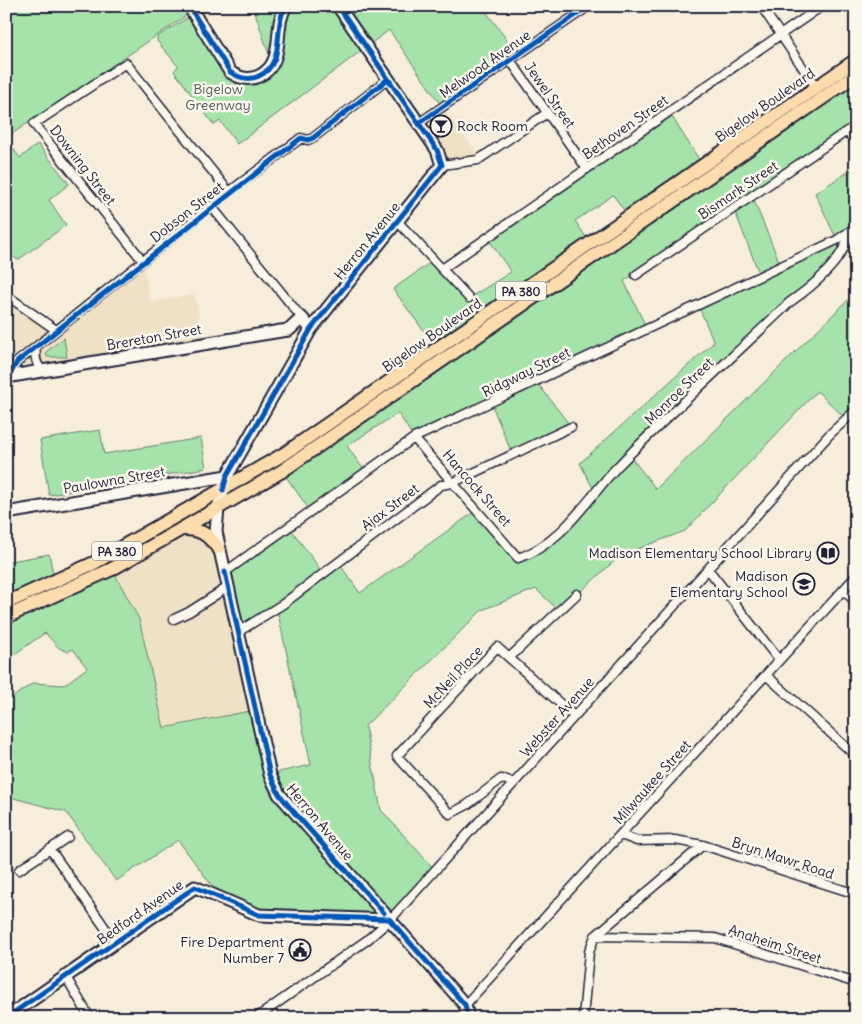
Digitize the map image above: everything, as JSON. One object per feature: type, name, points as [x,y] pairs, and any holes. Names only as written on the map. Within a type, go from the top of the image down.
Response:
[{"type":"main road","name":"Bigelow Boulevard","points":[[6,603],[94,563],[223,490],[299,444],[856,60]]},
{"type":"main road","name":"Bigelow Boulevard","points":[[6,617],[112,569],[305,456],[856,75]]},
{"type":"main road","points":[[812,105],[856,83]]},
{"type":"main road","points":[[181,529],[191,528],[203,532],[218,548]]},
{"type":"street","points":[[189,6],[230,72],[246,79],[263,74],[276,59],[280,24],[286,6]]},
{"type":"street","points":[[338,6],[438,150],[442,165],[478,160],[548,113]]},
{"type":"street","name":"Melwood Avenue","points":[[419,123],[589,6]]},
{"type":"street","points":[[761,6],[816,88]]},
{"type":"street","name":"Bethoven Street","points":[[442,269],[822,6]]},
{"type":"street","name":"Jewel Street","points":[[510,60],[587,169]]},
{"type":"street","name":"Downing Street","points":[[143,261],[34,124],[126,63],[229,192]]},
{"type":"street","name":"Dobson Street","points":[[8,377],[17,362],[229,192],[301,138],[308,140],[313,138],[388,80]]},
{"type":"street","name":"Bismark Street","points":[[636,275],[847,131],[856,127]]},
{"type":"street","points":[[847,131],[856,143]]},
{"type":"street","name":"Herron Avenue","points":[[442,165],[311,329],[227,476],[218,508],[216,528],[218,548],[270,775],[279,794],[465,1005],[468,1018]]},
{"type":"street","points":[[212,207],[311,329]]},
{"type":"street","points":[[398,222],[469,298]]},
{"type":"street","name":"Ridgway Street","points":[[225,572],[414,438],[849,234],[856,227]]},
{"type":"street","name":"Monroe Street","points":[[518,558],[535,552],[552,541],[618,466],[790,302],[809,288],[846,248],[849,234]]},
{"type":"street","points":[[6,295],[56,330]]},
{"type":"street","name":"Brereton Street","points":[[8,377],[281,332],[289,330],[302,318]]},
{"type":"street","points":[[36,347],[36,361],[39,368],[44,371]]},
{"type":"street","name":"Webster Avenue","points":[[256,1018],[367,940],[390,920],[829,436],[856,410]]},
{"type":"street","name":"Ajax Street","points":[[238,632],[283,604],[442,485],[452,483],[571,427]]},
{"type":"street","name":"Hancock Street","points":[[414,438],[518,558]]},
{"type":"street","name":"Paulowna Street","points":[[6,513],[227,476]]},
{"type":"street","points":[[708,569],[779,660]]},
{"type":"street","name":"Milwaukee Street","points":[[465,1005],[856,576]]},
{"type":"street","points":[[174,619],[189,612],[228,586]]},
{"type":"street","points":[[843,590],[856,602]]},
{"type":"street","points":[[574,716],[510,657],[578,594]]},
{"type":"street","name":"McNeil Place","points":[[510,657],[497,647],[397,756],[450,814],[467,806],[501,779],[507,780],[512,784]]},
{"type":"street","points":[[766,675],[856,756]]},
{"type":"street","name":"Bryn Mawr Road","points":[[621,835],[637,841],[674,840],[703,845],[856,894]]},
{"type":"street","points":[[19,870],[68,837]]},
{"type":"street","points":[[583,1018],[593,939],[703,845]]},
{"type":"street","points":[[50,849],[115,942]]},
{"type":"street","name":"Bedford Avenue","points":[[6,1018],[194,887],[259,915],[390,920]]},
{"type":"street","name":"Anaheim Street","points":[[593,939],[715,938],[856,982]]},
{"type":"street","points":[[66,978],[90,1018]]},
{"type":"shaded area","points":[[189,6],[230,6],[196,19]]},
{"type":"shaded area","points":[[443,108],[481,158],[442,165],[419,123]]},
{"type":"shaded area","points":[[143,261],[150,302],[195,294],[203,344],[6,377],[6,310],[21,305],[56,330]]},
{"type":"shaded area","points":[[218,508],[216,528],[255,710],[164,728],[139,620],[112,569]]},
{"type":"green space","name":"Bigelow Greenway","points":[[6,6],[189,6],[224,64],[246,79],[272,64],[253,6],[487,6],[484,9],[518,55],[443,108],[389,30],[237,144],[220,121],[214,125],[174,71],[178,66],[157,41],[157,37],[187,18],[190,13],[6,138]]},
{"type":"green space","points":[[856,75],[856,127],[752,196],[781,266],[837,240],[815,193],[856,167],[856,227],[846,248],[809,288],[630,456],[656,489],[856,292],[856,410],[846,419],[817,391],[685,531],[621,555],[559,611],[536,589],[482,610],[365,726],[381,810],[435,870],[390,920],[275,917],[221,898],[178,840],[116,881],[66,812],[6,796],[6,702],[33,683],[64,685],[87,668],[73,649],[68,652],[59,648],[45,633],[6,660],[6,617],[112,569],[139,619],[164,728],[255,710],[270,774],[311,765],[277,609],[238,632],[225,572],[290,528],[323,573],[338,562],[360,593],[477,510],[518,557],[535,552],[595,492],[580,463],[714,342],[698,305],[760,276],[734,209],[624,281],[647,329],[536,381],[571,427],[513,456],[491,403],[414,438],[398,413],[347,446],[366,473],[311,512],[282,471]]},
{"type":"green space","points":[[669,112],[703,166],[629,217],[613,195],[575,221],[590,243],[437,349],[393,289],[434,260],[469,298],[511,272],[487,237]]},
{"type":"green space","points":[[6,139],[20,158],[38,144],[69,184],[49,200],[66,225],[18,260],[6,252]]},
{"type":"green space","points":[[64,338],[67,357],[47,357],[46,352]]},
{"type":"green space","points":[[100,430],[104,454],[201,438],[206,468],[49,495],[40,440]]},
{"type":"green space","points":[[49,554],[55,582],[6,603],[6,562]]},
{"type":"cycle path","points":[[189,6],[230,72],[248,79],[259,76],[268,70],[273,63],[282,15],[286,6]]},
{"type":"cycle path","points":[[223,490],[227,476],[311,329],[442,165],[437,150],[338,6]]},
{"type":"cycle path","points":[[419,123],[589,6]]},
{"type":"cycle path","points":[[6,377],[9,376],[17,362],[301,138],[308,140],[313,138],[388,79]]},
{"type":"cycle path","points":[[225,572],[270,775],[279,794],[293,811],[384,913]]},
{"type":"cycle path","points":[[6,1018],[195,887],[259,915],[389,919]]},
{"type":"cycle path","points":[[390,920],[465,1005],[468,1018]]},
{"type":"place","name":"Rock Room","points":[[441,126]]},
{"type":"place","name":"Madison Elementary School Library","points":[[828,553]]},
{"type":"place","name":"Madison Elementary School","points":[[804,584]]},
{"type":"place","name":"Fire Department Number 7","points":[[300,950]]}]
